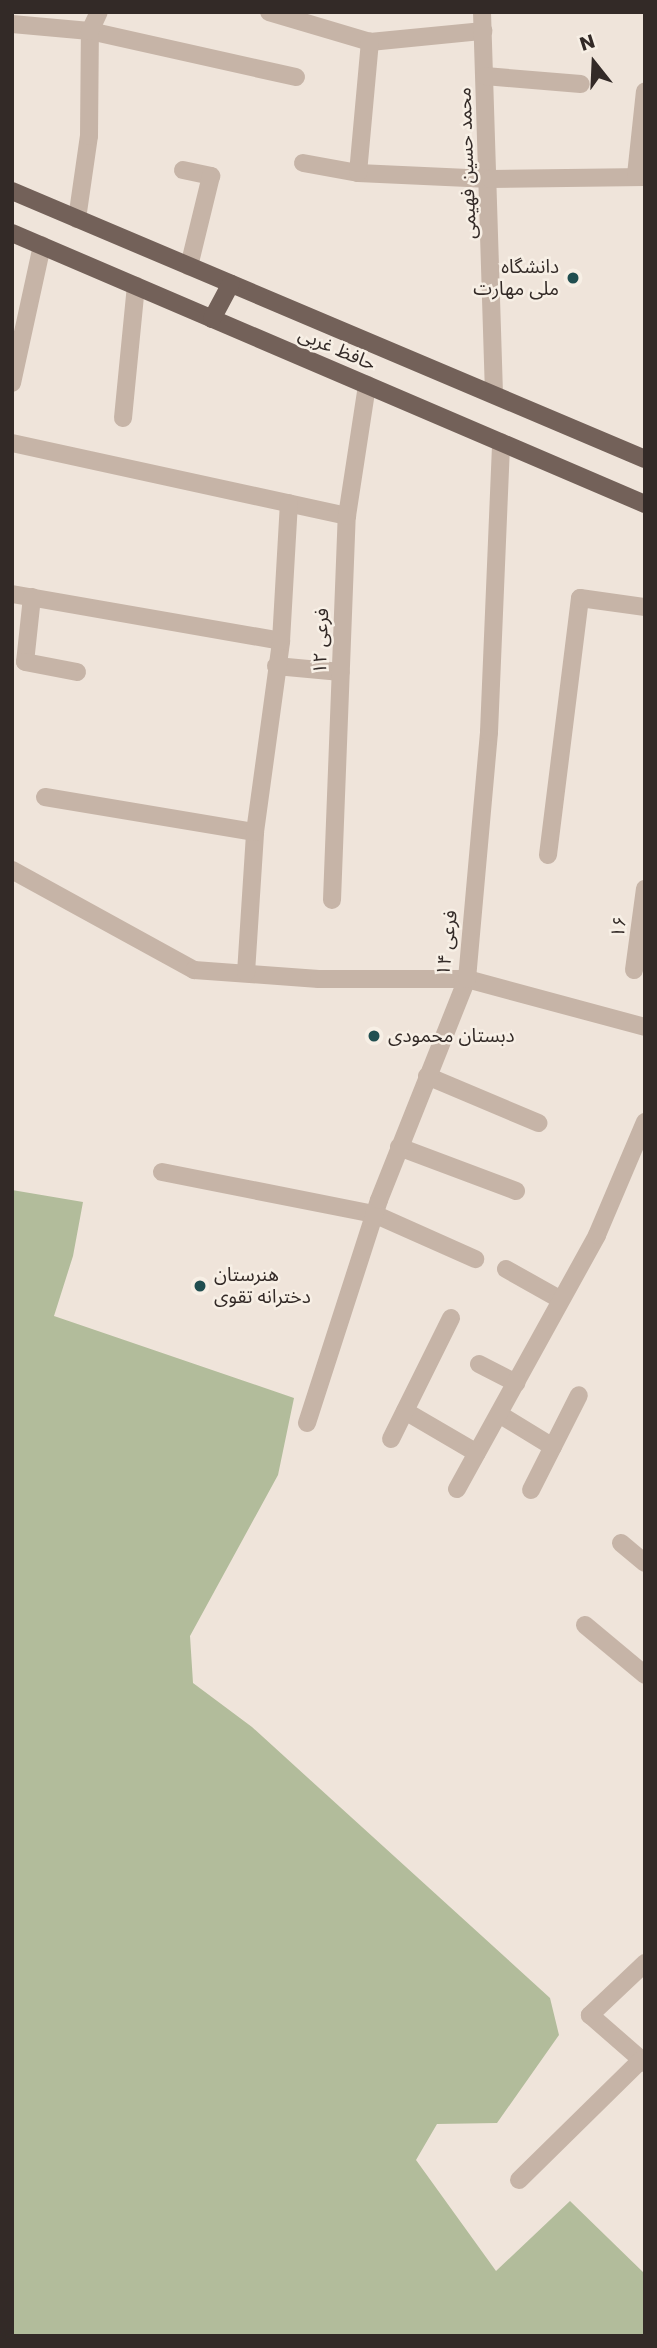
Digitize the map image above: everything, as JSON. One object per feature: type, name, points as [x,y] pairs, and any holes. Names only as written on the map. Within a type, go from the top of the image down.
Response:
[{"type":"main road","name":"حافظ غربی","points":[[12,191],[645,459]]},
{"type":"main road","name":"حافظ غربی","points":[[12,233],[645,504]]},
{"type":"main road","points":[[212,319],[231,284]]},
{"type":"street","points":[[77,219],[89,136],[90,31],[99,12]]},
{"type":"street","points":[[269,12],[370,42],[483,31]]},
{"type":"street","name":"محمد حسین فهیمی","points":[[482,12],[490,179],[494,395]]},
{"type":"street","points":[[12,23],[90,31],[296,77]]},
{"type":"street","points":[[359,173],[370,42]]},
{"type":"street","points":[[485,76],[581,84]]},
{"type":"street","points":[[303,163],[359,173],[490,179],[641,176],[645,91]]},
{"type":"street","points":[[183,170],[211,176],[189,266]]},
{"type":"street","points":[[12,383],[20,313],[42,245]]},
{"type":"street","points":[[122,418],[136,286]]},
{"type":"street","name":"فرعی ۱۲","points":[[332,900],[347,516],[367,385]]},
{"type":"street","name":"فرعی ۱۴","points":[[307,1423],[374,1214],[467,979],[489,732],[501,442]]},
{"type":"street","points":[[12,443],[347,516]]},
{"type":"street","points":[[246,973],[255,832],[281,641],[289,503]]},
{"type":"street","points":[[12,594],[281,641]]},
{"type":"street","points":[[32,597],[25,662],[77,672]]},
{"type":"street","points":[[548,855],[580,598],[645,607]]},
{"type":"street","points":[[276,666],[341,672]]},
{"type":"street","points":[[45,797],[255,832]]},
{"type":"street","points":[[12,870],[194,970],[319,979],[467,979],[645,1027]]},
{"type":"street","name":"۱۶","points":[[634,970],[645,889]]},
{"type":"street","points":[[427,1076],[538,1123]]},
{"type":"street","points":[[457,1489],[597,1235],[645,1122]]},
{"type":"street","points":[[399,1147],[516,1191]]},
{"type":"street","points":[[162,1172],[374,1214],[475,1259]]},
{"type":"street","points":[[506,1269],[561,1300]]},
{"type":"street","points":[[391,1439],[451,1318]]},
{"type":"street","points":[[479,1364],[516,1383]]},
{"type":"street","points":[[531,1490],[579,1395]]},
{"type":"street","points":[[405,1411],[477,1452]]},
{"type":"street","points":[[499,1413],[553,1447]]},
{"type":"street","points":[[621,1543],[645,1563]]},
{"type":"street","points":[[586,1625],[645,1675]]},
{"type":"street","points":[[519,2180],[643,2062],[590,2015],[645,1963]]},
{"type":"green space","points":[[12,1190],[83,1202],[73,1256],[54,1316],[294,1398],[278,1475],[190,1636],[193,1683],[252,1727],[550,1998],[559,2035],[497,2123],[437,2124],[416,2160],[496,2271],[570,2201],[645,2274],[645,2336],[12,2336]]},
{"type":"place","name":"دانشگاه ملی مهارت","points":[[573,278]]},
{"type":"place","name":"دبستان محمودی","points":[[374,1036]]},
{"type":"place","name":"هنرستان دخترانه تقوی","points":[[200,1286]]}]
